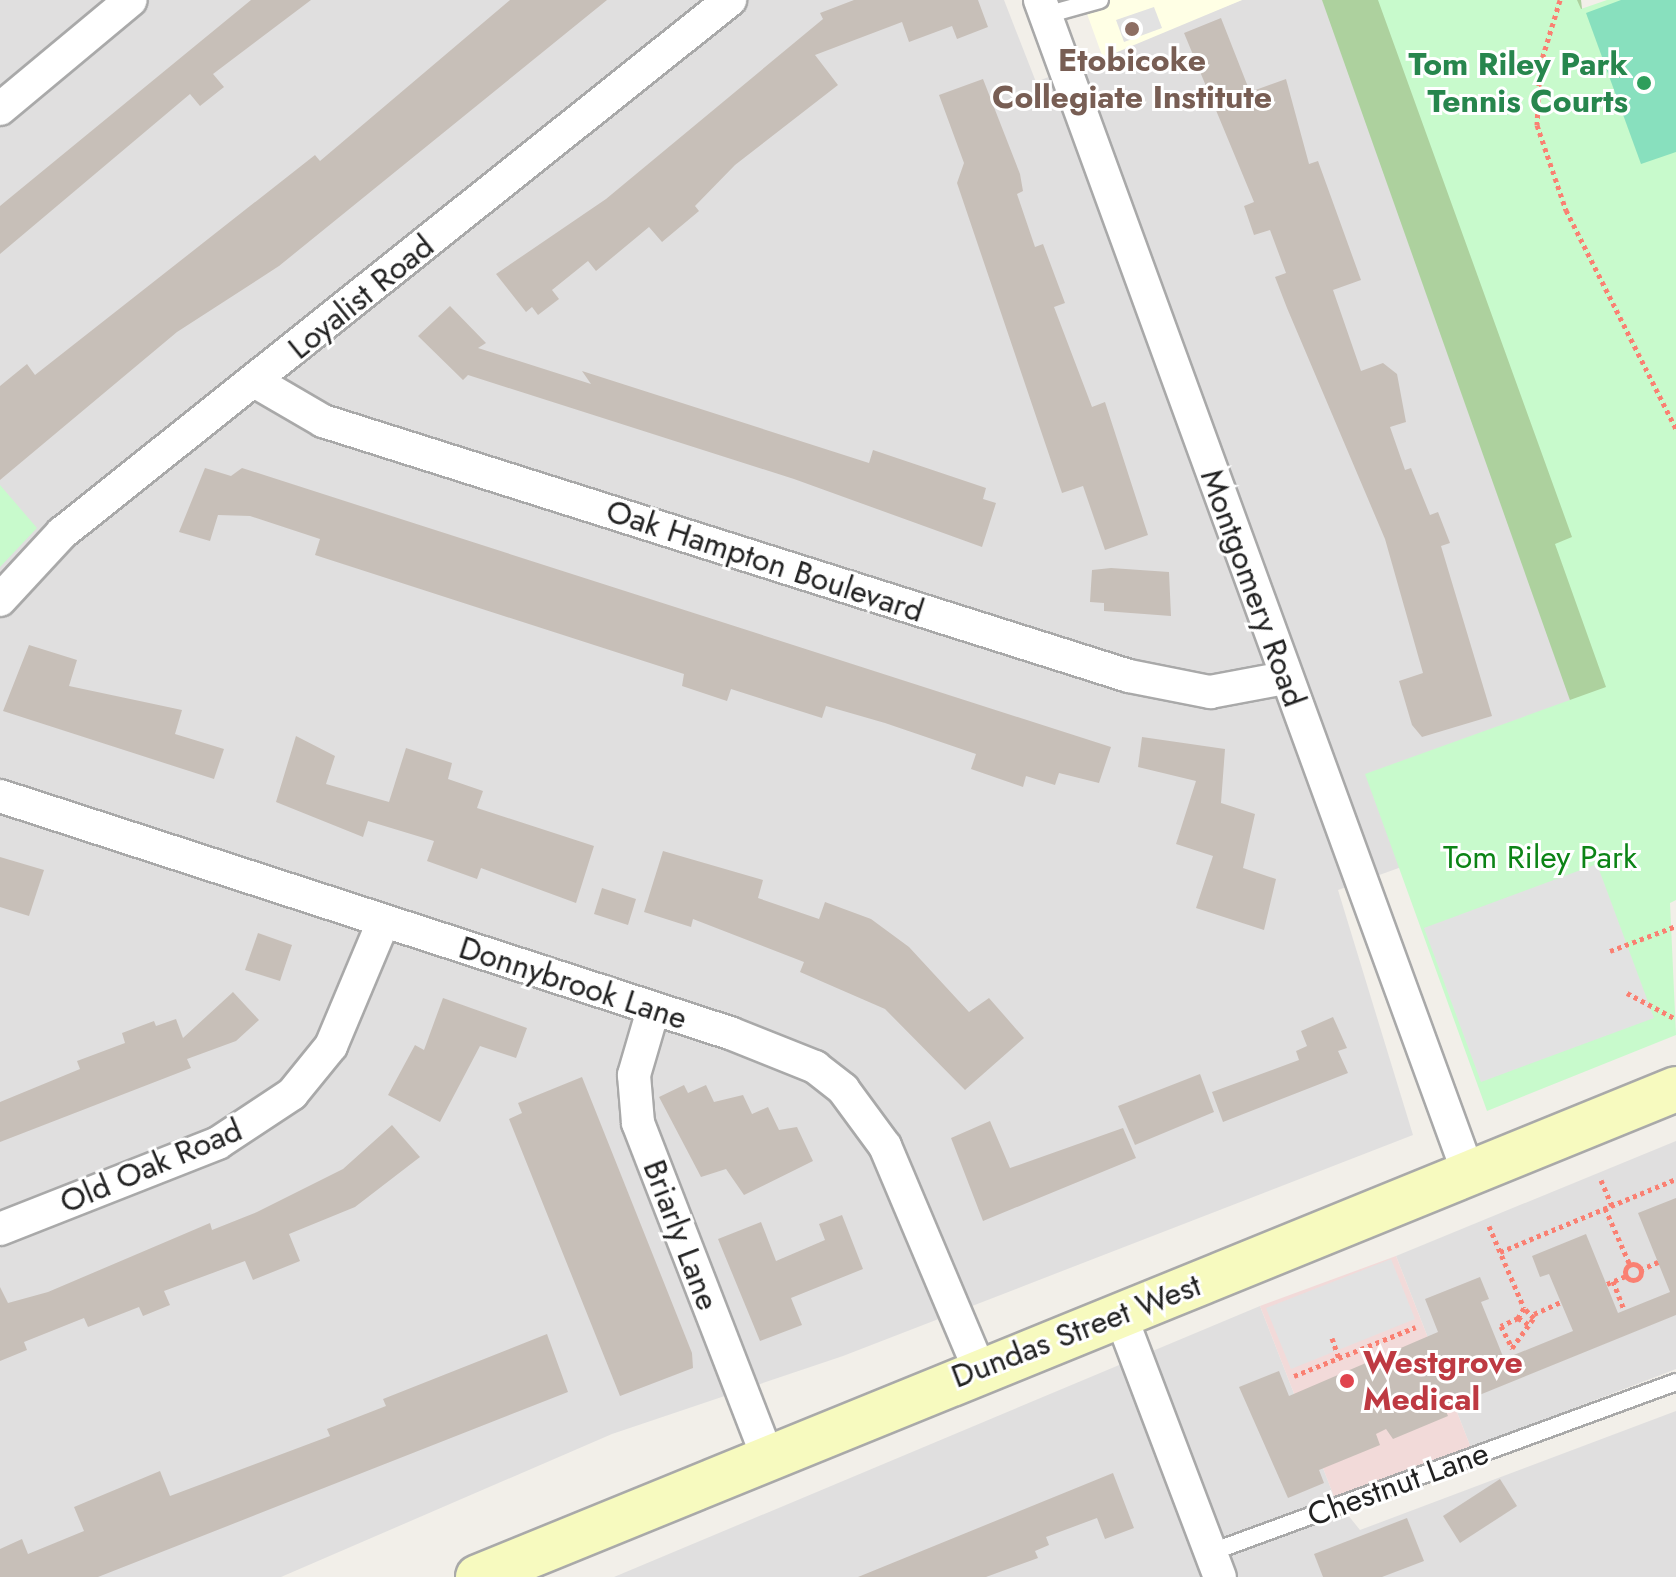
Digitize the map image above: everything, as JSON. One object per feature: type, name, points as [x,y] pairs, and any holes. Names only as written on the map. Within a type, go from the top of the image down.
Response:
[{"type":"main road","name":"Dundas Street West","points":[[478,1577],[979,1368],[1469,1175],[1676,1089]]},
{"type":"street","points":[[0,109],[131,0]]},
{"type":"street","name":"Loyalist Road","points":[[0,600],[62,533],[256,382],[730,0]]},
{"type":"street","name":"Montgomery Road","points":[[1043,7],[1285,678],[1469,1175]]},
{"type":"street","name":"Oak Hampton Boulevard","points":[[256,382],[323,421],[1129,676],[1210,692],[1285,678]]},
{"type":"street","name":"Donnybrook Lane","points":[[0,796],[786,1053],[843,1089],[885,1146],[979,1368]]},
{"type":"street","name":"Old Oak Road","points":[[0,1229],[218,1143],[292,1094],[331,1046],[383,922]]},
{"type":"street","name":"Briarly Lane","points":[[653,1010],[634,1075],[638,1123],[767,1456]]},
{"type":"street","points":[[1120,1314],[1215,1565]]},
{"type":"lane","points":[[1043,7],[1100,0]]},
{"type":"lane","name":"Chestnut Lane","points":[[1215,1565],[1676,1382]]},
{"type":"path","points":[[1560,0],[1540,66],[1537,125],[1566,210],[1676,429]]},
{"type":"path","points":[[1610,951],[1676,926]]},
{"type":"path","points":[[1627,993],[1676,1019]]},
{"type":"path","points":[[1500,1252],[1676,1179]]},
{"type":"path","points":[[1601,1180],[1630,1265],[1626,1276]]},
{"type":"path","points":[[1489,1226],[1524,1308],[1534,1314]]},
{"type":"path","points":[[1624,1310],[1610,1282],[1626,1276],[1637,1279],[1640,1270],[1658,1262]]},
{"type":"path","points":[[1630,1265],[1640,1270]]},
{"type":"path","points":[[1524,1308],[1518,1318],[1501,1326],[1512,1348],[1534,1314],[1561,1302]]},
{"type":"path","points":[[1518,1318],[1528,1324]]},
{"type":"path","points":[[1294,1376],[1416,1327]]},
{"type":"path","points":[[1332,1338],[1339,1358]]},
{"type":"shaded area","points":[[0,0],[1004,0],[1036,82],[1242,0],[1327,0],[1605,793],[1338,890],[1413,1135],[843,1356],[612,1434],[281,1577],[0,1577]]},
{"type":"shaded area","name":"Etobicoke Collegiate Institute","points":[[1082,0],[1242,0],[1103,58]]},
{"type":"shaded area","points":[[1154,7],[1162,28],[1124,42],[1116,20]]},
{"type":"shaded area","points":[[1597,864],[1654,1018],[1481,1082],[1424,928]]},
{"type":"shaded area","points":[[1676,1141],[1676,1369],[1471,1448],[1396,1256]]},
{"type":"shaded area","points":[[1396,1256],[1471,1448],[1335,1499],[1260,1306]]},
{"type":"shaded area","points":[[1391,1259],[1415,1319],[1291,1369],[1266,1308]]},
{"type":"shaded area","points":[[1260,1306],[1335,1499],[1360,1530],[1676,1411],[1676,1577],[614,1577]]},
{"type":"green space","points":[[1322,0],[1581,0],[1676,818],[1583,737]]},
{"type":"green space","name":"Tom Riley Park","points":[[1378,0],[1577,0],[1581,9],[1607,0],[1676,0],[1676,900],[1670,903],[1676,1035],[1487,1111],[1365,774],[1606,687],[1555,544],[1572,537]]},
{"type":"green space","name":"Tom Riley Park Tennis Courts","points":[[1621,0],[1676,0],[1676,152],[1641,164],[1586,13]]},
{"type":"green space","points":[[0,485],[37,528],[0,567]]},
{"type":"building","points":[[251,0],[311,0],[213,74],[224,87],[200,106],[190,94],[0,254],[0,206]]},
{"type":"building","points":[[510,0],[607,0],[279,266],[177,332],[0,480],[0,386],[27,364],[35,375],[315,155],[320,161]]},
{"type":"building","points":[[854,0],[978,0],[988,27],[957,39],[952,26],[909,42],[902,22],[815,55],[838,85],[735,165],[695,206],[699,211],[662,242],[649,227],[596,271],[588,261],[552,290],[559,299],[538,315],[532,307],[526,312],[496,274],[606,199],[823,19],[820,13]]},
{"type":"building","points":[[1221,18],[1250,92],[1286,79],[1309,164],[1318,161],[1361,280],[1333,290],[1361,371],[1383,363],[1397,374],[1406,422],[1390,427],[1405,470],[1411,468],[1430,515],[1438,512],[1450,543],[1441,546],[1492,716],[1422,737],[1412,725],[1399,681],[1423,673],[1385,539],[1275,277],[1286,273],[1270,230],[1254,235],[1244,206],[1254,202],[1184,33]]},
{"type":"building","points":[[983,79],[1020,174],[1023,191],[1017,194],[1035,247],[1043,244],[1065,303],[1054,307],[1092,407],[1105,402],[1148,535],[1105,550],[1083,486],[1062,493],[957,183],[964,163],[939,95]]},
{"type":"building","points":[[450,306],[486,343],[478,348],[591,384],[582,371],[869,463],[873,450],[986,488],[983,499],[996,503],[982,547],[794,479],[468,375],[463,380],[418,336]]},
{"type":"building","points":[[205,468],[231,476],[242,468],[1111,747],[1099,783],[1059,773],[1055,785],[1026,776],[1023,787],[971,769],[976,754],[885,723],[826,706],[822,718],[731,689],[727,701],[682,686],[684,674],[315,555],[320,539],[250,516],[218,515],[210,541],[179,532]]},
{"type":"building","points":[[1111,568],[1169,572],[1171,616],[1104,611],[1104,603],[1090,602],[1092,570]]},
{"type":"building","points":[[29,645],[77,660],[69,686],[182,710],[175,734],[224,749],[214,779],[3,711]]},
{"type":"building","points":[[296,736],[335,756],[326,784],[389,802],[406,748],[452,763],[448,779],[483,791],[477,808],[594,846],[576,903],[481,868],[477,879],[427,861],[434,841],[368,821],[363,837],[276,802]]},
{"type":"building","points":[[1142,737],[1225,749],[1221,803],[1255,814],[1243,868],[1276,879],[1264,930],[1196,908],[1213,856],[1176,844],[1196,781],[1138,767]]},
{"type":"building","points":[[663,851],[763,880],[758,898],[819,919],[825,902],[871,919],[909,947],[969,1012],[989,998],[1024,1038],[965,1090],[885,1009],[800,972],[804,962],[693,919],[691,927],[644,912]]},
{"type":"building","points":[[0,857],[44,870],[29,916],[0,907]]},
{"type":"building","points":[[602,888],[636,899],[628,925],[594,914]]},
{"type":"building","points":[[258,933],[292,945],[280,981],[245,970]]},
{"type":"building","points":[[233,992],[259,1020],[236,1041],[187,1059],[191,1068],[0,1142],[0,1102],[80,1069],[77,1061],[125,1043],[122,1033],[154,1021],[156,1026],[176,1019],[183,1038]]},
{"type":"building","points":[[443,998],[527,1028],[516,1058],[480,1046],[440,1122],[388,1095],[415,1045],[424,1050]]},
{"type":"building","points":[[1333,1017],[1347,1048],[1338,1051],[1348,1073],[1223,1122],[1212,1092],[1299,1060],[1296,1051],[1307,1046],[1301,1031]]},
{"type":"building","points":[[1200,1074],[1214,1112],[1135,1145],[1118,1106]]},
{"type":"building","points":[[582,1077],[692,1353],[693,1368],[620,1396],[509,1119],[522,1113],[518,1103]]},
{"type":"building","points":[[684,1085],[688,1093],[706,1085],[714,1102],[743,1095],[752,1114],[768,1107],[779,1130],[797,1127],[813,1161],[744,1195],[726,1169],[701,1177],[659,1097]]},
{"type":"building","points":[[990,1121],[1010,1168],[1123,1128],[1136,1158],[983,1221],[951,1138]]},
{"type":"building","points":[[392,1125],[420,1157],[355,1207],[289,1234],[300,1261],[253,1280],[245,1261],[164,1291],[170,1305],[143,1316],[139,1307],[88,1327],[84,1318],[24,1342],[27,1350],[0,1361],[0,1287],[8,1303],[48,1292],[210,1223],[212,1230],[257,1212],[343,1169]]},
{"type":"building","points":[[1676,1198],[1676,1315],[1445,1409],[1448,1416],[1393,1439],[1386,1429],[1376,1434],[1380,1445],[1319,1470],[1324,1483],[1288,1498],[1239,1387],[1279,1371],[1289,1396],[1438,1332],[1425,1299],[1480,1277],[1489,1299],[1481,1302],[1504,1359],[1573,1331],[1549,1274],[1540,1277],[1532,1256],[1586,1234],[1618,1313],[1670,1292],[1638,1213]]},
{"type":"building","points":[[842,1215],[863,1269],[791,1298],[802,1325],[760,1341],[718,1239],[761,1222],[776,1261],[825,1240],[819,1224]]},
{"type":"building","points":[[547,1334],[568,1392],[98,1577],[0,1577],[0,1549],[22,1539],[28,1554],[84,1531],[74,1507],[160,1471],[170,1496],[330,1436],[327,1429],[386,1406],[383,1399]]},
{"type":"building","points":[[1113,1473],[1134,1528],[1105,1539],[1097,1518],[1046,1537],[1049,1545],[1035,1551],[1038,1558],[986,1577],[858,1577]]},
{"type":"building","points":[[1500,1479],[1517,1506],[1460,1543],[1443,1516]]},
{"type":"building","points":[[1407,1518],[1424,1561],[1382,1577],[1323,1577],[1314,1554]]},
{"type":"place","name":"Etobicoke Collegiate Institute","points":[[1132,29]]},
{"type":"place","name":"Tom Riley Park Tennis Courts","points":[[1644,83]]},
{"type":"place","name":"Westgrove Medical","points":[[1347,1381]]}]
